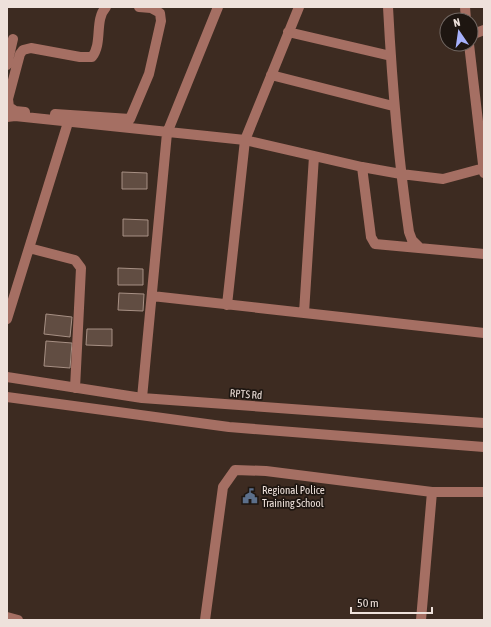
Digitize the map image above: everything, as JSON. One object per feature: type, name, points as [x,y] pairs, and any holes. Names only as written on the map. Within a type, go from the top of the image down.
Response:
[{"type":"street","points":[[106,7],[100,19],[97,51],[92,56],[80,57],[31,48],[23,50],[20,54],[8,100],[9,107],[15,111],[121,123],[167,133],[245,140],[362,167],[442,179],[484,170],[470,52]]},
{"type":"street","points":[[121,123],[130,119],[149,74],[162,20],[160,13],[152,8],[139,7]]},
{"type":"street","points":[[142,398],[167,133],[218,7]]},
{"type":"street","points":[[227,305],[245,140],[299,7]]},
{"type":"street","points":[[388,7],[394,106],[401,174],[409,232],[412,240],[420,248]]},
{"type":"street","points":[[288,32],[391,56]]},
{"type":"street","points":[[7,65],[13,39]]},
{"type":"street","points":[[271,76],[394,106]]},
{"type":"street","points":[[7,117],[70,118]]},
{"type":"street","points":[[70,118],[29,248],[25,262],[7,319],[9,311],[70,118]]},
{"type":"street","points":[[304,313],[314,156]]},
{"type":"street","points":[[362,167],[371,237],[375,244],[484,254]]},
{"type":"street","points":[[29,248],[70,258],[75,260],[81,268],[75,388]]},
{"type":"street","points":[[152,296],[484,333]]},
{"type":"street","name":"RPTS Rd","points":[[7,377],[142,398],[484,423]]},
{"type":"street","points":[[7,397],[229,427],[484,447]]},
{"type":"street","points":[[205,620],[223,487],[235,470],[266,471],[432,492],[484,492]]},
{"type":"street","points":[[421,620],[432,492]]},
{"type":"street","points":[[7,616],[18,620]]},
{"type":"building","points":[[122,172],[147,173],[147,189],[122,189]]},
{"type":"building","points":[[123,219],[148,220],[148,236],[123,236]]},
{"type":"building","points":[[118,268],[143,269],[143,285],[118,285]]},
{"type":"building","points":[[119,293],[144,294],[143,311],[118,310]]},
{"type":"building","points":[[46,314],[72,317],[70,337],[44,334]]},
{"type":"building","points":[[87,329],[112,329],[112,346],[86,345]]},
{"type":"building","points":[[46,341],[72,343],[70,368],[44,366]]},
{"type":"place","name":"Regional Police Training School","points":[[250,496]]}]
